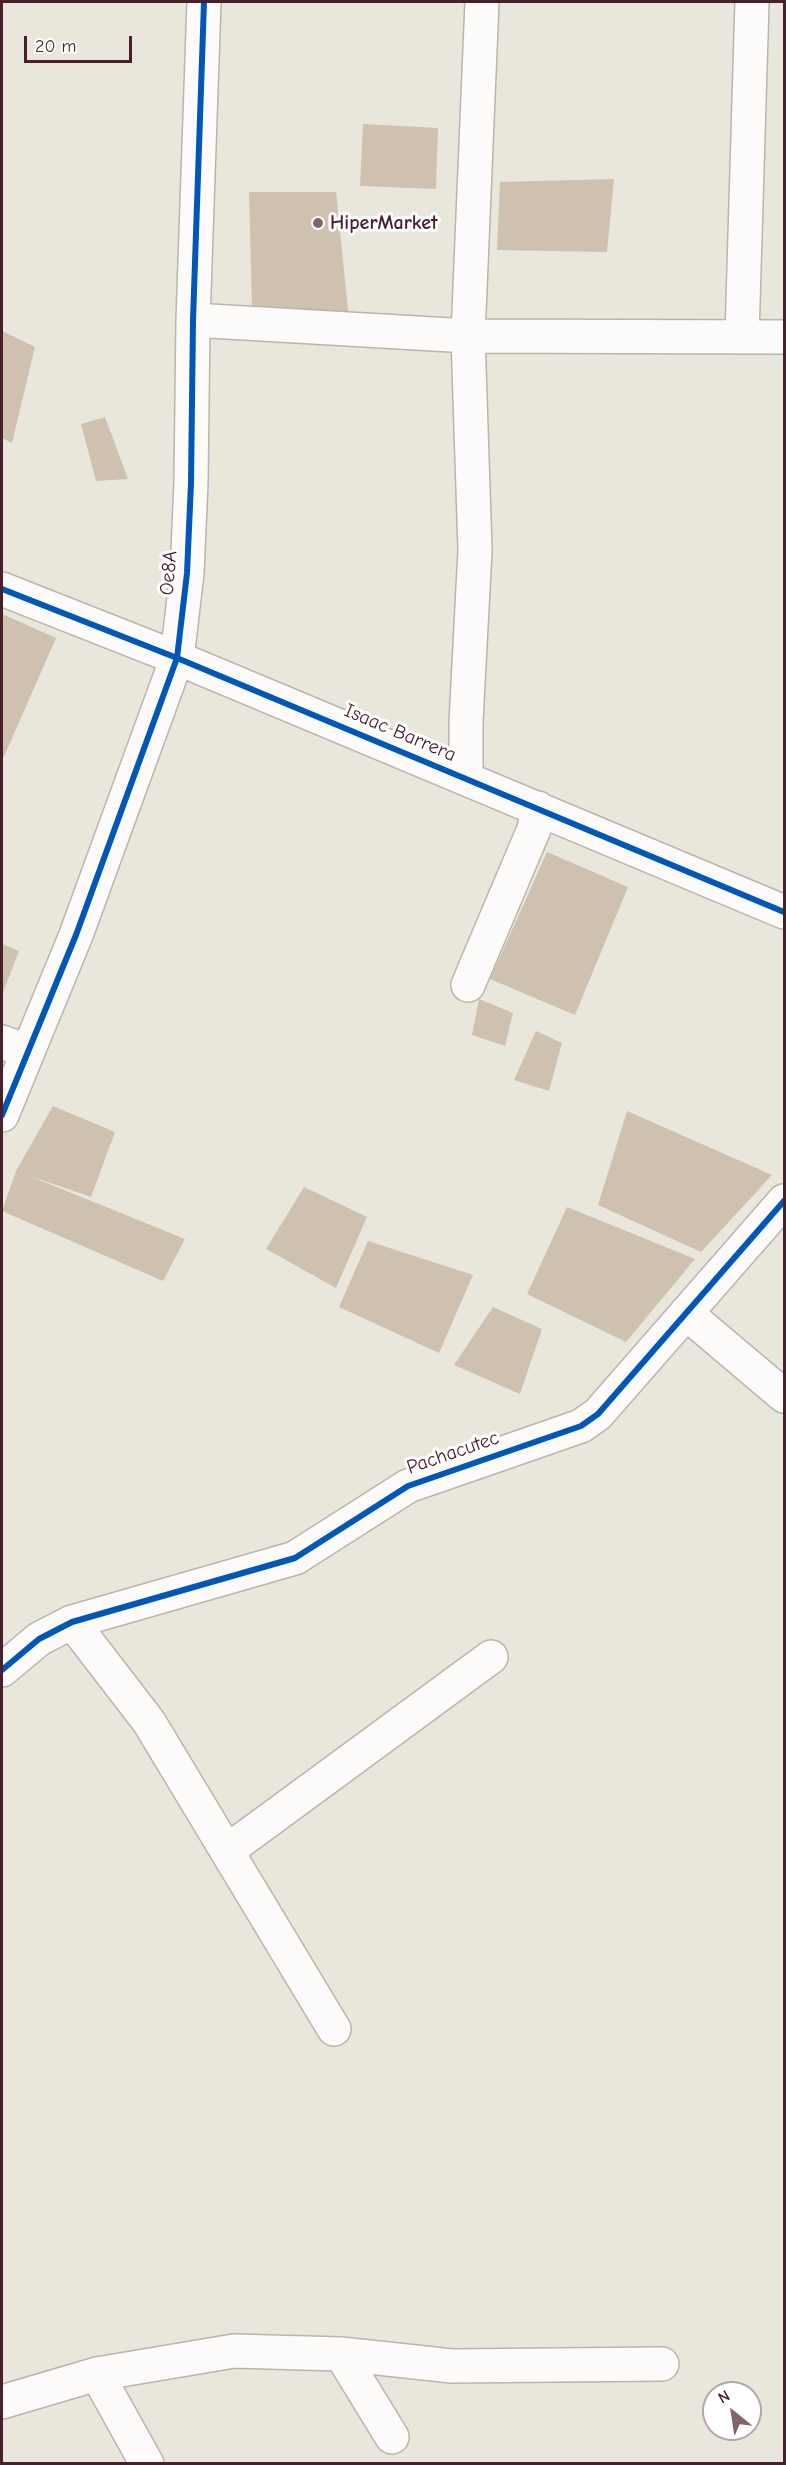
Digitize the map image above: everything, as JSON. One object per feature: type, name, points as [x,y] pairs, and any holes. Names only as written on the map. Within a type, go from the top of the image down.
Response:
[{"type":"street","name":"Oe8A","points":[[2,1115],[15,1047],[75,935],[177,658],[187,573],[191,494],[193,320],[204,2]]},
{"type":"street","points":[[466,778],[466,722],[475,550],[468,336],[482,2]]},
{"type":"street","points":[[742,336],[753,2]]},
{"type":"street","points":[[193,320],[468,336],[784,337]]},
{"type":"street","name":"Isaac Barrera","points":[[2,589],[177,658],[784,912]]},
{"type":"street","points":[[468,985],[534,829],[538,808]]},
{"type":"street","name":"Pachacutec","points":[[2,1670],[39,1639],[72,1622],[295,1558],[408,1486],[581,1426],[598,1414],[784,1201]]},
{"type":"street","points":[[686,1313],[784,1396]]},
{"type":"street","points":[[72,1622],[150,1722],[334,2029]]},
{"type":"street","points":[[227,1851],[491,1657]]},
{"type":"street","points":[[2,2402],[97,2374],[234,2351],[341,2354],[452,2366],[663,2364]]},
{"type":"street","points":[[341,2354],[392,2438]]},
{"type":"street","points":[[97,2374],[147,2463]]},
{"type":"building","points":[[363,124],[438,128],[436,189],[360,186]]},
{"type":"building","points":[[614,179],[607,252],[497,250],[500,182]]},
{"type":"building","points":[[249,192],[336,192],[349,320],[252,308]]},
{"type":"building","points":[[2,331],[35,347],[12,443],[2,438]]},
{"type":"building","points":[[105,417],[128,479],[96,481],[81,424]]},
{"type":"building","points":[[2,614],[56,638],[2,761]]},
{"type":"building","points":[[547,852],[628,887],[575,1015],[490,979]]},
{"type":"building","points":[[2,944],[19,951],[2,995]]},
{"type":"building","points":[[479,999],[513,1013],[505,1046],[472,1035]]},
{"type":"building","points":[[536,1031],[562,1043],[549,1091],[514,1080]]},
{"type":"building","points":[[53,1106],[115,1132],[91,1197],[27,1175],[185,1239],[163,1281],[2,1211],[16,1171]]},
{"type":"building","points":[[627,1111],[772,1175],[701,1252],[598,1205]]},
{"type":"building","points":[[304,1187],[367,1217],[336,1288],[266,1249]]},
{"type":"building","points":[[567,1207],[695,1259],[626,1342],[527,1294]]},
{"type":"building","points":[[368,1241],[473,1275],[439,1353],[339,1307]]},
{"type":"building","points":[[493,1307],[542,1329],[520,1394],[454,1365]]},
{"type":"cycle path","points":[[2,1115],[76,935],[177,658],[187,573],[191,483],[193,320],[204,2]]},
{"type":"cycle path","points":[[2,589],[177,658],[784,912]]},
{"type":"cycle path","points":[[2,1670],[39,1639],[72,1622],[295,1558],[408,1486],[581,1426],[598,1414],[784,1201]]},
{"type":"place","name":"HiperMarket","points":[[318,223]]}]
